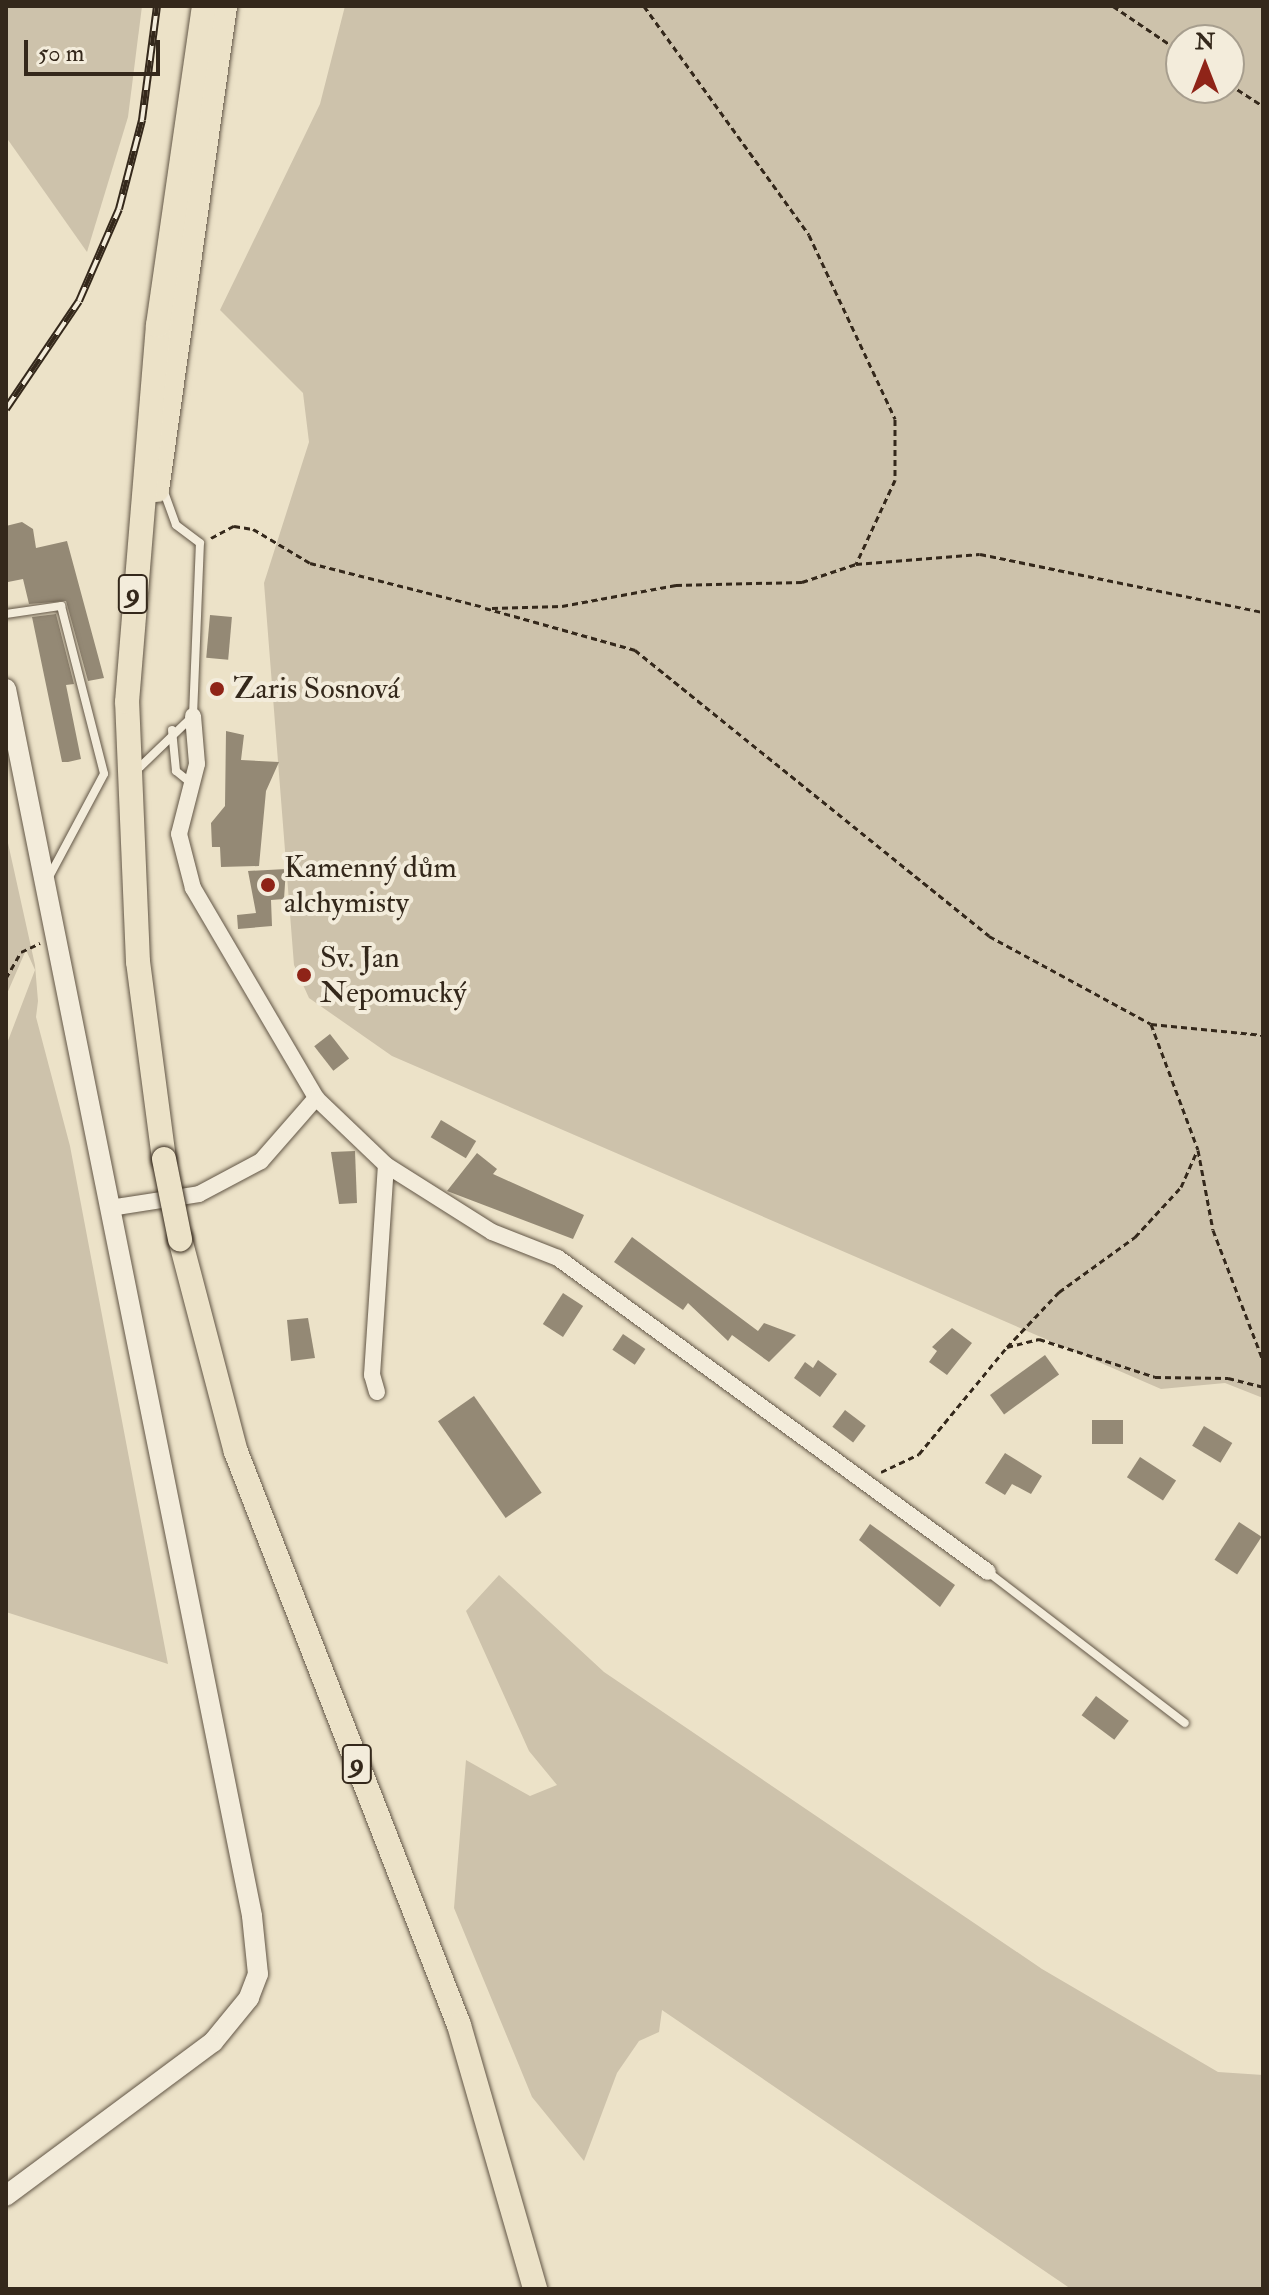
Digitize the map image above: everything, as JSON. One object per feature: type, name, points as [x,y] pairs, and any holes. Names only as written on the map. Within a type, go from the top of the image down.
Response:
[{"type":"main road","name":"9","points":[[204,6],[139,506],[127,702],[133,864],[164,1159],[180,1239],[236,1452],[459,2025],[535,2289]]},
{"type":"main road","name":"9","points":[[133,864],[163,440],[225,6]]},
{"type":"street","points":[[6,689],[252,1916],[258,1974],[249,1998],[213,2042],[6,2196]]},
{"type":"street","points":[[193,716],[191,783],[179,834],[193,888],[316,1098],[386,1165],[492,1232],[558,1258],[988,1572]]},
{"type":"street","points":[[110,1208],[199,1194],[261,1161],[316,1098]]},
{"type":"street","points":[[377,1392],[372,1375],[386,1165]]},
{"type":"lane","points":[[140,767],[172,730],[193,716],[200,543],[176,525],[164,502],[163,440]]},
{"type":"lane","points":[[6,614],[61,606],[104,774],[44,884]]},
{"type":"lane","points":[[172,730],[176,771],[191,783]]},
{"type":"lane","points":[[988,1572],[1185,1723]]},
{"type":"path","points":[[644,6],[809,235],[895,419],[895,480],[856,564]]},
{"type":"path","points":[[1113,6],[1165,41]]},
{"type":"path","points":[[1245,94],[1263,106]]},
{"type":"path","points":[[200,543],[234,526],[253,529],[310,563],[635,650],[989,936],[1151,1024],[1263,1035]]},
{"type":"path","points":[[485,608],[562,606],[676,585],[802,582],[856,564],[980,554],[1263,612]]},
{"type":"path","points":[[6,978],[21,952],[54,936]]},
{"type":"path","points":[[1151,1024],[1198,1150],[1213,1230],[1263,1360]]},
{"type":"path","points":[[863,1480],[919,1454],[1007,1347],[1059,1292],[1135,1237],[1181,1187],[1198,1150]]},
{"type":"path","points":[[1007,1347],[1039,1339],[1155,1377],[1228,1378],[1263,1387]]},
{"type":"shaded area","points":[[6,6],[142,6],[128,117],[87,252],[6,137]]},
{"type":"shaded area","points":[[345,6],[1263,6],[1263,1398],[1225,1383],[1161,1389],[392,1056],[309,998],[294,965],[264,583],[309,442],[303,393],[220,310],[320,104]]},
{"type":"shaded area","points":[[6,834],[35,965],[36,1017],[70,1146],[168,1664],[6,1612],[6,1046],[35,970],[26,950],[6,996]]},
{"type":"shaded area","points":[[499,1575],[604,1672],[1042,1969],[1218,2072],[1263,2075],[1263,2289],[1071,2289],[662,2010],[659,2032],[639,2041],[617,2073],[584,2161],[532,2097],[454,1908],[466,1760],[530,1796],[557,1785],[529,1751],[466,1611]]},
{"type":"building","points":[[22,522],[33,529],[36,548],[67,541],[104,678],[88,681],[66,601],[29,604],[23,579],[8,582],[6,526]]},
{"type":"building","points":[[56,614],[74,684],[66,685],[81,759],[68,762],[62,762],[32,617]]},
{"type":"building","points":[[210,615],[232,617],[228,660],[206,658]]},
{"type":"building","points":[[226,731],[244,735],[241,760],[279,762],[266,791],[259,866],[221,867],[220,847],[212,847],[211,823],[225,806]]},
{"type":"building","name":"Kamenný dům alchymisty","points":[[286,869],[284,899],[271,900],[272,926],[238,929],[237,915],[256,913],[248,871]]},
{"type":"building","points":[[330,1034],[349,1058],[333,1071],[314,1046]]},
{"type":"building","points":[[441,1120],[476,1141],[466,1158],[431,1137]]},
{"type":"building","points":[[355,1151],[357,1203],[339,1204],[331,1152]]},
{"type":"building","points":[[477,1153],[497,1169],[493,1174],[584,1215],[573,1239],[447,1191]]},
{"type":"building","points":[[632,1237],[758,1331],[764,1323],[796,1335],[769,1362],[732,1335],[728,1341],[688,1303],[683,1310],[614,1262]]},
{"type":"building","points":[[563,1293],[583,1306],[563,1337],[543,1324]]},
{"type":"building","points":[[308,1318],[315,1358],[291,1361],[287,1320]]},
{"type":"building","points":[[952,1328],[972,1343],[947,1375],[929,1362],[937,1351],[932,1347]]},
{"type":"building","points":[[623,1334],[645,1349],[635,1365],[612,1350]]},
{"type":"building","points":[[1045,1355],[1059,1374],[1004,1414],[990,1395]]},
{"type":"building","points":[[818,1360],[837,1374],[820,1397],[794,1378],[805,1362],[813,1368]]},
{"type":"building","points":[[474,1396],[542,1493],[506,1518],[438,1421]]},
{"type":"building","points":[[845,1410],[866,1426],[853,1442],[832,1427]]},
{"type":"building","points":[[1092,1420],[1123,1420],[1123,1444],[1092,1444]]},
{"type":"building","points":[[1204,1426],[1232,1443],[1220,1463],[1192,1446]]},
{"type":"building","points":[[1005,1453],[1042,1476],[1031,1494],[1012,1484],[1005,1495],[985,1483]]},
{"type":"building","points":[[1140,1457],[1176,1480],[1163,1501],[1127,1477]]},
{"type":"building","points":[[1239,1522],[1262,1537],[1237,1574],[1214,1560]]},
{"type":"building","points":[[870,1524],[955,1585],[940,1607],[859,1540]]},
{"type":"building","points":[[1096,1696],[1129,1721],[1114,1740],[1082,1715]]},
{"type":"railway","points":[[6,409],[79,301],[119,209],[142,120],[157,6]]},
{"type":"place","name":"Zaris Sosnová","points":[[217,689]]},
{"type":"place","name":"Kamenný dům alchymisty","points":[[268,885]]},
{"type":"place","name":"Sv. Jan Nepomucký","points":[[304,975]]}]
